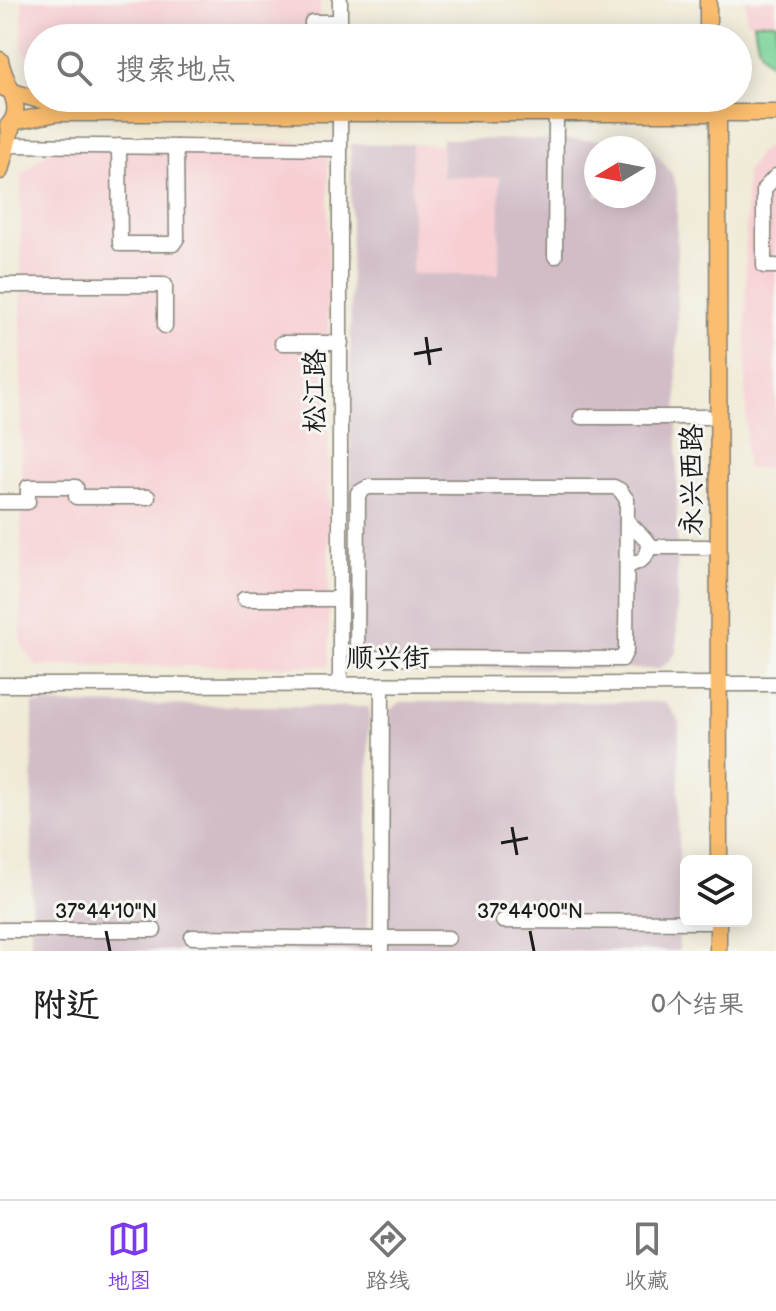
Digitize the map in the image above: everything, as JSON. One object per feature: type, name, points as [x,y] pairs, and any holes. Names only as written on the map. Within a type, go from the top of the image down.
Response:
[{"type":"main road","points":[[708,0],[708,24]]},
{"type":"main road","points":[[718,0],[718,24]]},
{"type":"main road","points":[[0,60],[5,90],[17,107],[6,133],[0,171]]},
{"type":"main road","points":[[752,104],[776,103]]},
{"type":"main road","points":[[752,110],[776,113]]},
{"type":"main road","points":[[6,133],[57,113],[92,112]]},
{"type":"main road","points":[[529,112],[576,112]]},
{"type":"main road","name":"永兴西路","points":[[713,112],[707,547],[719,855]]},
{"type":"main road","name":"永兴西路","points":[[708,855],[713,684],[713,112]]},
{"type":"main road","points":[[707,951],[710,927]]},
{"type":"main road","points":[[712,927],[718,951]]},
{"type":"street","points":[[312,24],[340,22],[340,0]]},
{"type":"street","name":"松江路","points":[[340,112],[340,684]]},
{"type":"street","points":[[555,256],[556,113]]},
{"type":"street","points":[[6,133],[119,146],[340,149]]},
{"type":"street","points":[[119,146],[120,244],[173,244],[177,238],[176,147]]},
{"type":"street","points":[[776,176],[764,189],[764,266],[776,266]]},
{"type":"street","points":[[0,285],[165,285],[165,326]]},
{"type":"street","points":[[282,343],[341,343]]},
{"type":"street","points":[[581,417],[707,417]]},
{"type":"street","points":[[0,502],[28,502],[28,487],[76,487],[76,497],[148,497]]},
{"type":"street","points":[[368,487],[614,487],[627,500],[627,521],[626,651],[622,659],[357,658],[358,493],[368,487]]},
{"type":"street","points":[[627,521],[649,547]]},
{"type":"street","points":[[649,547],[707,547]]},
{"type":"street","points":[[627,566],[645,558],[649,547]]},
{"type":"street","points":[[244,599],[340,599]]},
{"type":"street","name":"顺兴街","points":[[0,685],[776,684]]},
{"type":"street","points":[[381,942],[382,685]]},
{"type":"street","points":[[503,921],[680,921]]},
{"type":"street","points":[[0,930],[154,930]]},
{"type":"street","points":[[192,937],[381,942],[448,938]]},
{"type":"shaded area","points":[[22,0],[320,0],[320,24],[24,24],[24,51]]},
{"type":"shaded area","points":[[746,0],[776,0],[776,22],[746,22]]},
{"type":"shaded area","points":[[442,139],[584,140],[584,208],[656,208],[656,154],[672,174],[677,189],[677,651],[669,662],[658,669],[350,668],[351,144],[412,144],[412,274],[499,274],[500,177],[442,177]]},
{"type":"shaded area","points":[[776,141],[776,468],[746,468],[746,173],[760,152]]},
{"type":"shaded area","points":[[59,142],[328,142],[329,666],[37,666],[21,644],[21,175]]},
{"type":"shaded area","points":[[412,144],[442,145],[442,177],[500,177],[500,274],[412,274]]},
{"type":"shaded area","points":[[401,702],[665,703],[679,721],[679,951],[389,951],[390,710]]},
{"type":"shaded area","points":[[33,704],[369,707],[367,951],[31,951]]},
{"type":"green space","points":[[754,22],[776,22],[776,68],[759,48]]}]
